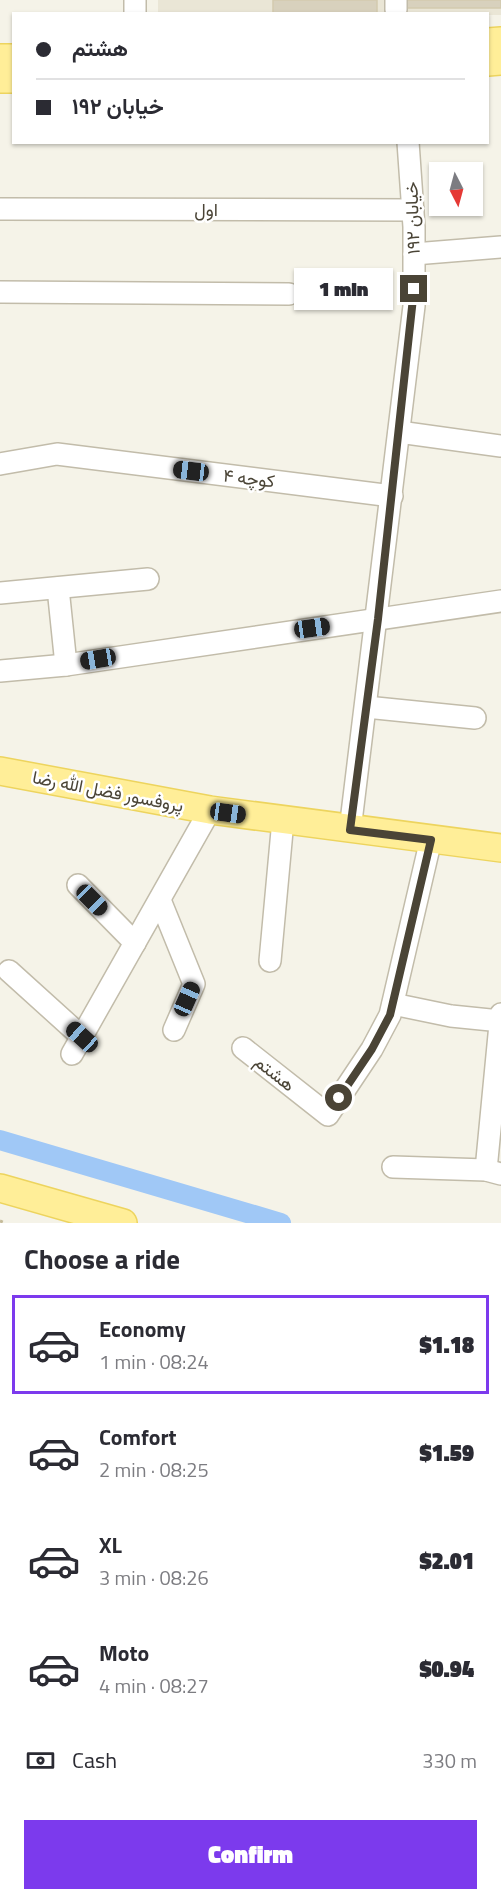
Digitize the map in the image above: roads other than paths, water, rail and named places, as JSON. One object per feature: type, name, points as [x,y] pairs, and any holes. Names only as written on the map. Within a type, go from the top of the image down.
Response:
[{"type":"main road","name":"پروفسور فضل الله رضا","points":[[0,771],[210,810],[501,848]]},
{"type":"main road","points":[[0,1188],[123,1223]]},
{"type":"street","name":"خیابان ۱۹۲","points":[[350,830],[378,619],[414,306],[413,210],[408,144]]},
{"type":"street","name":"اول","points":[[0,209],[413,210]]},
{"type":"street","points":[[414,254],[501,247]]},
{"type":"street","points":[[0,292],[289,294]]},
{"type":"street","points":[[399,432],[501,446]]},
{"type":"street","name":"کوچه ۴","points":[[0,464],[57,454],[392,496]]},
{"type":"street","points":[[0,593],[148,579]]},
{"type":"street","points":[[58,588],[66,664]]},
{"type":"street","points":[[0,671],[66,664],[501,601]]},
{"type":"street","points":[[366,707],[475,718]]},
{"type":"street","points":[[9,971],[77,1046],[210,810]]},
{"type":"street","points":[[270,962],[283,820]]},
{"type":"street","name":"هشتم","points":[[243,1048],[328,1115],[372,1049],[393,1004],[431,840]]},
{"type":"street","points":[[78,885],[135,943]]},
{"type":"street","points":[[160,900],[194,984],[174,1030]]},
{"type":"street","points":[[393,1004],[451,1016],[501,1019],[494,1172],[393,1167]]},
{"type":"waterway","points":[[0,1140],[281,1223]]}]
